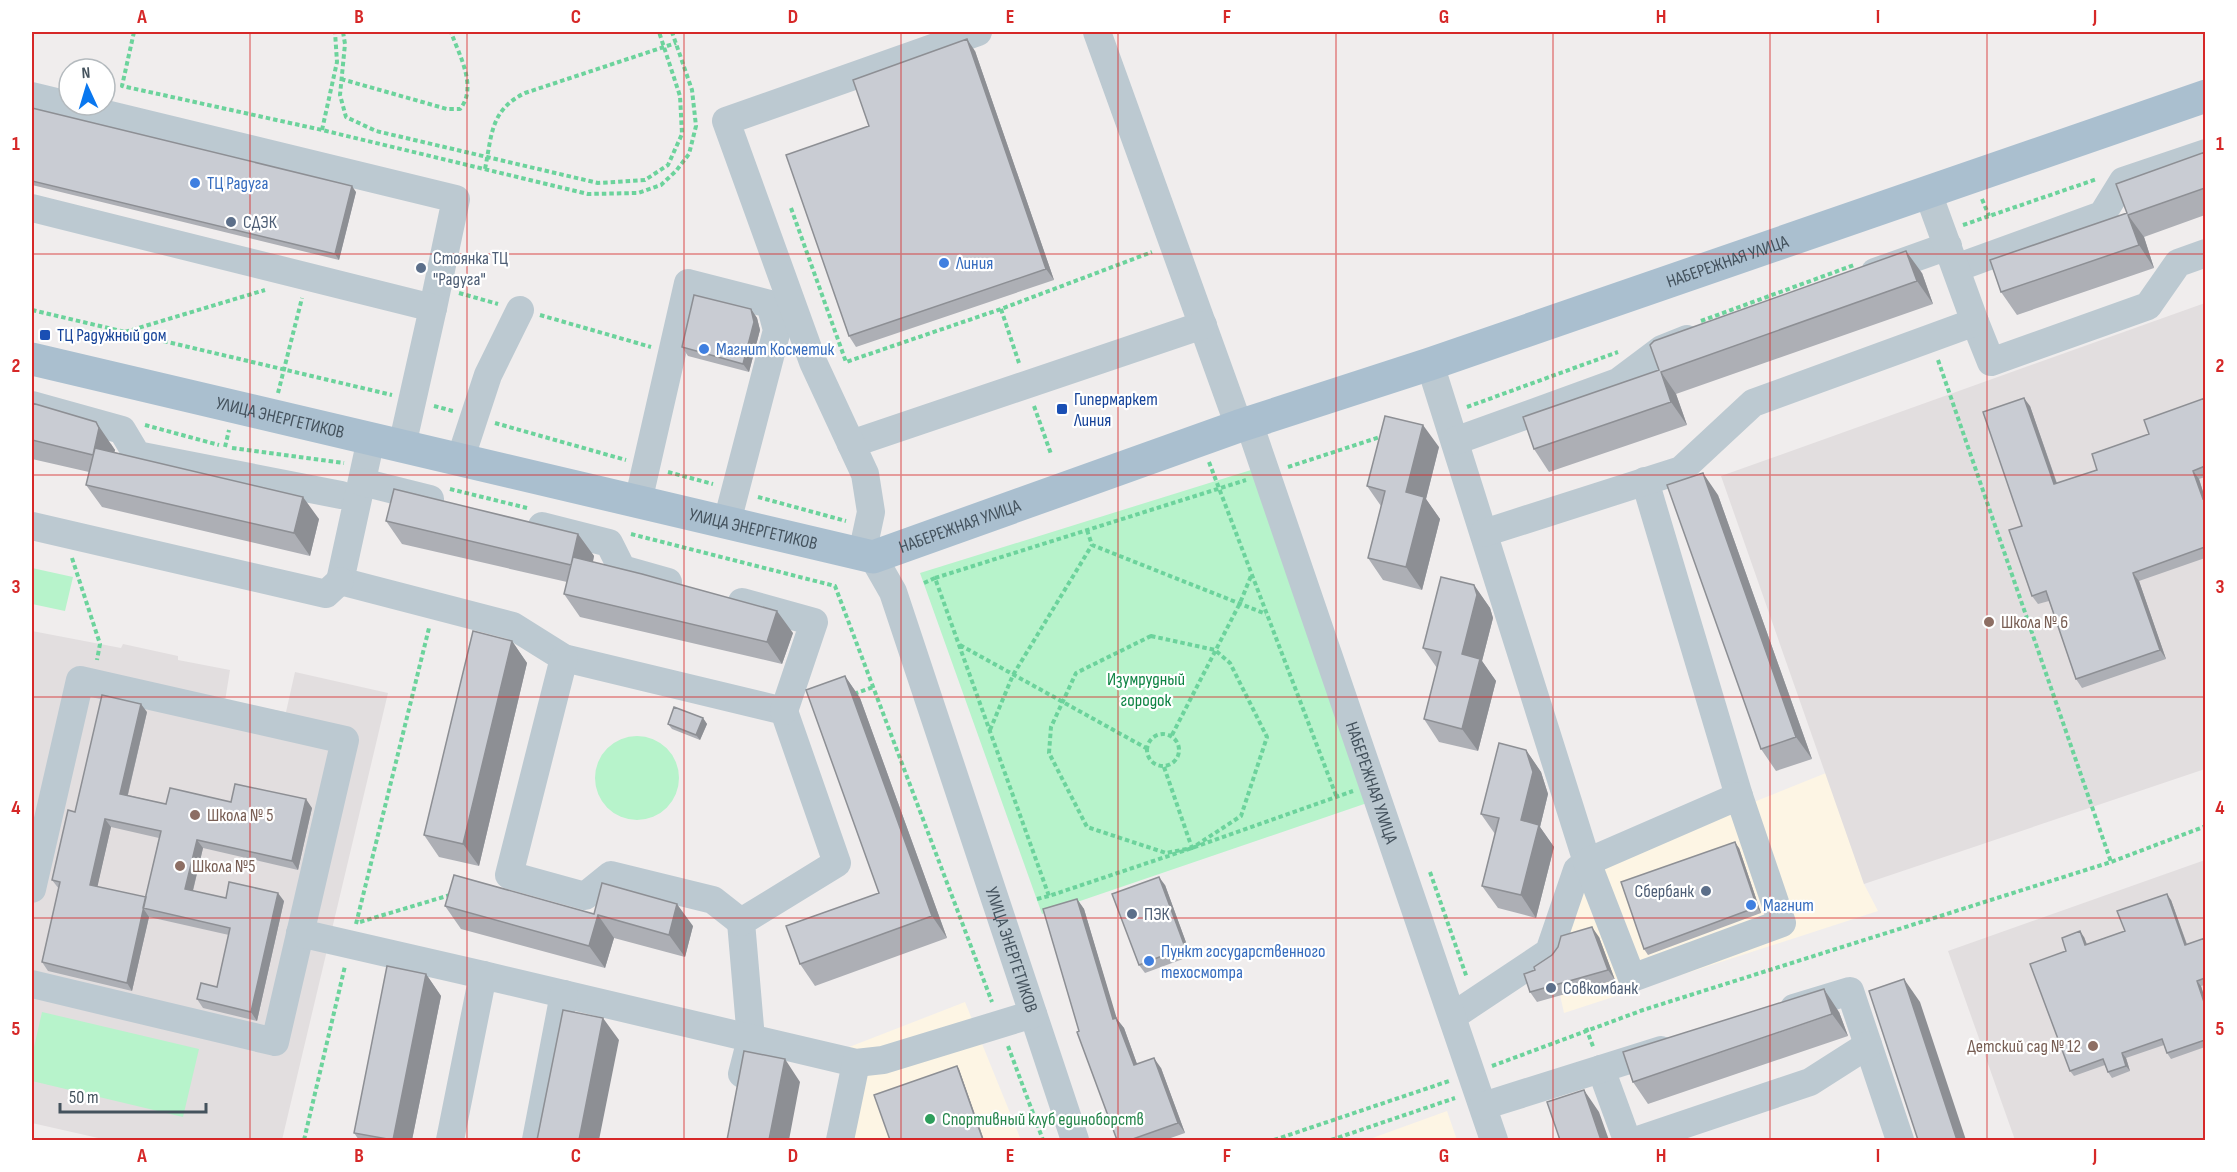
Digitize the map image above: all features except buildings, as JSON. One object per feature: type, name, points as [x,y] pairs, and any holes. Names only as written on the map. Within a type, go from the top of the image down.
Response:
[{"type":"main road","name":"НАБЕРЕЖНАЯ УЛИЦА","points":[[868,555],[1244,425],[1430,364],[2205,96]]},
{"type":"main road","name":"УЛИЦА ЭНЕРГЕТИКОВ","points":[[32,359],[402,446],[452,484],[638,501],[868,555]]},
{"type":"street","points":[[868,555],[871,512],[865,474],[813,362],[726,121],[978,32]]},
{"type":"street","points":[[1097,32],[1203,325],[1244,425]]},
{"type":"street","points":[[32,96],[456,199],[402,446]]},
{"type":"street","points":[[1852,273],[2102,215],[2123,181],[2205,153]]},
{"type":"street","points":[[1928,193],[1991,362],[2148,306],[2178,263],[2205,253]]},
{"type":"street","points":[[32,208],[308,277],[436,298]]},
{"type":"street","points":[[638,501],[688,283],[770,304],[777,330],[727,522]]},
{"type":"street","points":[[32,405],[123,430],[137,455],[351,488],[452,484],[488,375],[520,310]]},
{"type":"street","points":[[1484,533],[1681,470],[1753,403],[1975,322]]},
{"type":"street","points":[[851,444],[1203,325]]},
{"type":"street","points":[[1450,428],[1618,382],[1662,349],[1708,325]]},
{"type":"street","points":[[1430,364],[1587,862],[1632,978],[1782,923],[1739,796],[1645,481]]},
{"type":"street","name":"НАБЕРЕЖНАЯ УЛИЦА","points":[[1244,425],[1266,474],[1453,1016],[1460,1077],[1483,1106],[1494,1140]]},
{"type":"street","points":[[32,526],[326,594],[340,581],[351,488],[371,439]]},
{"type":"street","points":[[528,516],[609,543],[622,569],[814,622],[784,711],[837,863],[741,922]]},
{"type":"street","name":"УЛИЦА ЭНЕРГЕТИКОВ","points":[[868,555],[893,592],[1075,1140]]},
{"type":"street","points":[[340,581],[513,626],[564,658],[784,711]]},
{"type":"street","points":[[564,658],[509,875],[585,896],[611,875],[713,900],[741,922],[751,1039],[742,1074]]},
{"type":"street","points":[[32,889],[80,680],[345,740],[275,1041],[32,984]]},
{"type":"street","points":[[1453,1016],[1549,952],[1577,870],[1587,862],[1739,796]]},
{"type":"street","points":[[300,933],[353,934],[483,975],[856,1063],[883,1060],[1033,1014]]},
{"type":"street","points":[[450,1140],[483,975]]},
{"type":"street","points":[[1771,1016],[1850,991],[1900,1140]]},
{"type":"street","points":[[536,1140],[564,994]]},
{"type":"street","points":[[1483,1106],[1680,1044]]},
{"type":"street","points":[[1638,1140],[1810,1082],[1868,1045]]},
{"type":"street","points":[[840,1140],[856,1063]]},
{"type":"street","points":[[1601,1069],[1627,1140]]},
{"type":"path","points":[[134,32],[122,86],[322,130],[588,194],[638,193],[661,185],[676,171],[688,154],[696,126],[692,90],[672,32]]},
{"type":"path","points":[[322,130],[337,62],[335,32]]},
{"type":"path","points":[[343,32],[345,44],[339,95],[346,117],[376,131],[598,183],[645,180],[668,165],[682,134],[680,96],[659,32]]},
{"type":"path","points":[[341,79],[447,109],[460,109],[467,100],[468,91],[465,72],[451,32]]},
{"type":"path","points":[[485,170],[495,122],[500,111],[510,100],[676,43]]},
{"type":"path","points":[[1949,249],[2108,175]]},
{"type":"path","points":[[791,208],[846,362],[1000,309],[1174,244]]},
{"type":"path","points":[[1708,325],[1852,273]]},
{"type":"path","points":[[63,342],[63,332],[125,332],[308,277]]},
{"type":"path","points":[[276,404],[308,277]]},
{"type":"path","points":[[436,298],[520,310],[672,353]]},
{"type":"path","points":[[1931,339],[2111,862]]},
{"type":"path","points":[[1450,428],[1623,350]]},
{"type":"path","points":[[134,422],[225,447],[347,463],[351,488]]},
{"type":"path","points":[[924,583],[1388,435]]},
{"type":"path","points":[[452,484],[528,516]]},
{"type":"path","points":[[1219,489],[1336,798]]},
{"type":"path","points":[[1087,530],[1092,544],[1266,614]]},
{"type":"path","points":[[65,534],[100,645]]},
{"type":"path","points":[[629,534],[835,586],[1043,1140]]},
{"type":"path","points":[[990,730],[1013,675],[1092,544]]},
{"type":"path","points":[[1172,735],[1252,575]]},
{"type":"path","points":[[935,578],[1049,896]]},
{"type":"path","points":[[304,1140],[435,606]]},
{"type":"path","points":[[1151,636],[1215,650],[1230,663],[1267,737],[1240,816],[1192,848],[1166,853],[1087,827],[1050,753],[1051,727],[1062,702],[1076,673],[1151,636]]},
{"type":"path","points":[[959,645],[1146,748]]},
{"type":"path","points":[[852,695],[873,687]]},
{"type":"path","points":[[1161,734],[1172,735],[1180,749],[1176,762],[1164,767],[1151,763],[1148,760],[1146,748],[1150,739],[1161,734]]},
{"type":"path","points":[[1164,767],[1192,848]]},
{"type":"path","points":[[1037,899],[1192,848],[1356,789]]},
{"type":"path","points":[[1274,1140],[1460,1077],[1643,1010],[2111,862],[2205,826]]},
{"type":"path","points":[[353,934],[454,893]]},
{"type":"path","points":[[1331,1140],[1455,1098],[1460,1077]]},
{"type":"shaded area","name":"Школа № 6","points":[[2205,303],[2205,769],[1864,884],[1721,476]]},
{"type":"shaded area","name":"Школа № 5","points":[[32,631],[121,648],[123,644],[178,656],[178,660],[230,670],[225,701],[286,712],[295,672],[388,693],[282,1140],[107,1140],[32,1123]]},
{"type":"shaded area","points":[[1826,773],[1864,884],[1878,911],[1564,1013],[1553,963],[1585,877],[1625,854]]},
{"type":"shaded area","name":"Детский сад № 12","points":[[2205,860],[2205,1140],[2015,1140],[1948,951]]},
{"type":"shaded area","points":[[965,1002],[1021,1140],[829,1140],[844,1049]]},
{"type":"shaded area","points":[[1447,1111],[1457,1140],[1367,1140]]},
{"type":"green space","name":"Изумрудный городок","points":[[1251,470],[1370,802],[1042,914],[920,573]]},
{"type":"green space","points":[[32,568],[73,577],[65,611],[32,604]]},
{"type":"green space","points":[[629,736],[645,736],[661,743],[672,754],[679,770],[676,794],[667,808],[645,820],[629,820],[613,813],[602,802],[595,786],[595,770],[602,754],[613,743]]},
{"type":"green space","points":[[42,1012],[199,1049],[183,1117],[32,1081],[32,1056]]},
{"type":"place","name":"ТЦ Радуга","points":[[195,183]]},
{"type":"place","name":"СДЭК","points":[[231,222]]},
{"type":"place","name":"Линия","points":[[944,263]]},
{"type":"place","name":"Стоянка ТЦ \"Радуга\"","points":[[421,268]]},
{"type":"place","name":"ТЦ Радужный дом","points":[[45,335]]},
{"type":"place","name":"Магнит Косметик","points":[[704,349]]},
{"type":"place","name":"Гипермаркет Линия","points":[[1062,409]]},
{"type":"place","name":"Школа № 6","points":[[1989,622]]},
{"type":"place","name":"Школа № 5","points":[[195,815]]},
{"type":"place","name":"Школа №5","points":[[180,866]]},
{"type":"place","name":"Сбербанк","points":[[1706,891]]},
{"type":"place","name":"Магнит","points":[[1751,905]]},
{"type":"place","name":"ПЭК","points":[[1132,914]]},
{"type":"place","name":"Пункт государственного техосмотра","points":[[1149,961]]},
{"type":"place","name":"Совкомбанк","points":[[1551,988]]},
{"type":"place","name":"Детский сад № 12","points":[[2093,1046]]},
{"type":"place","name":"Спортивный клуб единоборств","points":[[930,1119]]}]
